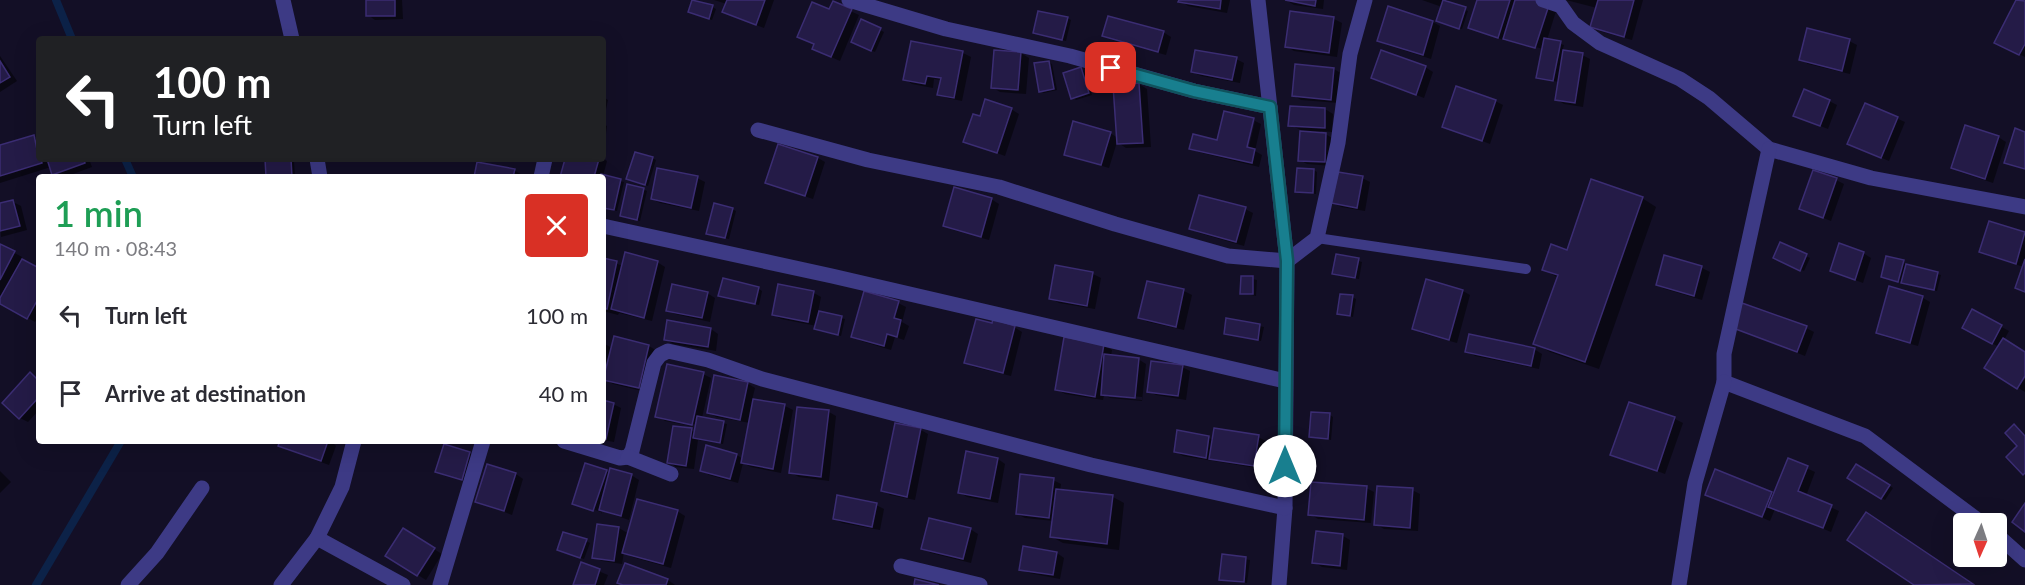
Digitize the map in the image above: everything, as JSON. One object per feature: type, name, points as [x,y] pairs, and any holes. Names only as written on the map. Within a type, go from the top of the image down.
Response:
[{"type":"street","points":[[283,0],[291,36]]},
{"type":"street","points":[[849,0],[946,29],[1070,56],[1194,91],[1270,107]]},
{"type":"street","points":[[1258,0],[1287,261],[1285,508],[1279,585]]},
{"type":"street","points":[[758,130],[868,160],[999,187],[1115,224],[1228,256],[1287,261],[1317,238],[1338,143],[1350,54],[1365,0]]},
{"type":"street","points":[[1544,0],[1561,6],[1573,23],[1600,43],[1671,75],[1699,92],[1769,149],[1871,178],[2025,207]]},
{"type":"street","points":[[1679,585],[1695,483],[1724,382],[1724,354],[1769,149]]},
{"type":"street","points":[[606,227],[832,276],[1285,381]]},
{"type":"street","points":[[628,457],[632,451],[654,363],[660,355],[668,351],[708,360],[762,380],[1091,465],[1285,508]]},
{"type":"street","points":[[1724,382],[1865,436],[1968,513]]},
{"type":"street","points":[[280,585],[317,538],[342,487],[353,444]]},
{"type":"street","points":[[440,585],[482,444]]},
{"type":"street","points":[[574,444],[620,458],[628,457],[672,474]]},
{"type":"street","points":[[128,585],[157,553],[202,488]]},
{"type":"street","points":[[317,538],[403,585]]},
{"type":"street","points":[[2007,544],[2025,560]]},
{"type":"street","points":[[901,566],[980,585]]},
{"type":"lane","points":[[1317,238],[1526,269]]},
{"type":"building","points":[[366,0],[395,0],[395,16],[366,16]]},
{"type":"building","points":[[692,0],[713,5],[709,19],[688,12]]},
{"type":"building","points":[[727,0],[765,0],[756,25],[722,12]]},
{"type":"building","points":[[1179,0],[1221,0],[1220,9],[1178,2]]},
{"type":"building","points":[[1285,0],[1316,0],[1315,6]]},
{"type":"building","points":[[1443,0],[1466,7],[1459,29],[1436,21]]},
{"type":"building","points":[[1477,0],[1510,0],[1498,38],[1468,28]]},
{"type":"building","points":[[1515,0],[1550,2],[1535,48],[1503,39]]},
{"type":"building","points":[[1598,0],[1634,0],[1624,37],[1590,27]]},
{"type":"building","points":[[2016,0],[2025,1],[2025,44],[2019,55],[1994,43]]},
{"type":"building","points":[[833,1],[852,9],[831,57],[812,49],[814,44],[797,37],[812,2],[829,9]]},
{"type":"building","points":[[1388,6],[1433,21],[1423,55],[1377,41]]},
{"type":"building","points":[[1038,11],[1068,17],[1062,40],[1033,33]]},
{"type":"building","points":[[1290,11],[1334,17],[1329,53],[1285,47]]},
{"type":"building","points":[[1108,16],[1164,31],[1158,52],[1102,36]]},
{"type":"building","points":[[861,19],[881,28],[871,51],[851,42]]},
{"type":"building","points":[[1807,28],[1850,39],[1842,71],[1799,60]]},
{"type":"building","points":[[1544,38],[1561,41],[1553,81],[1536,78]]},
{"type":"building","points":[[911,41],[963,51],[954,98],[937,95],[941,78],[927,76],[925,84],[903,80]]},
{"type":"building","points":[[994,50],[1021,52],[1018,90],[991,88]]},
{"type":"building","points":[[1195,50],[1237,57],[1232,80],[1191,72]]},
{"type":"building","points":[[1381,50],[1426,66],[1416,95],[1371,78]]},
{"type":"building","points":[[1563,50],[1583,53],[1575,103],[1555,100]]},
{"type":"building","points":[[0,61],[10,77],[0,83]]},
{"type":"building","points":[[1049,61],[1054,89],[1039,92],[1034,63]]},
{"type":"building","points":[[1295,64],[1334,68],[1331,100],[1292,96]]},
{"type":"building","points":[[1081,67],[1089,93],[1071,99],[1063,73]]},
{"type":"building","points":[[1139,83],[1143,143],[1117,144],[1113,85]]},
{"type":"building","points":[[1456,86],[1496,100],[1482,141],[1442,127]]},
{"type":"building","points":[[1804,89],[1830,100],[1820,126],[1793,116]]},
{"type":"building","points":[[985,99],[1012,108],[997,153],[963,142],[973,114],[980,116]]},
{"type":"building","points":[[1865,103],[1898,117],[1881,158],[1847,144]]},
{"type":"building","points":[[1290,106],[1325,108],[1325,128],[1288,126]]},
{"type":"building","points":[[1224,111],[1254,118],[1247,147],[1255,149],[1252,163],[1189,149],[1193,134],[1217,140]]},
{"type":"building","points":[[1073,121],[1111,132],[1101,165],[1064,155]]},
{"type":"building","points":[[1965,125],[1999,136],[1985,179],[1951,168]]},
{"type":"building","points":[[2015,128],[2025,132],[2025,169],[2004,163]]},
{"type":"building","points":[[1300,131],[1326,133],[1325,162],[1298,161]]},
{"type":"building","points":[[34,135],[36,162],[42,163],[0,176],[0,145]]},
{"type":"building","points":[[778,144],[818,157],[805,196],[765,183]]},
{"type":"building","points":[[635,152],[653,157],[645,185],[626,179]]},
{"type":"building","points":[[48,162],[85,162],[55,174],[52,174]]},
{"type":"building","points":[[265,162],[291,162],[292,174],[266,174]]},
{"type":"building","points":[[477,162],[515,169],[514,174],[475,174]]},
{"type":"building","points":[[564,162],[598,162],[595,174],[561,174]]},
{"type":"building","points":[[657,168],[698,176],[691,208],[651,199]]},
{"type":"building","points":[[1297,168],[1314,169],[1313,193],[1295,192]]},
{"type":"building","points":[[1813,170],[1837,178],[1823,218],[1799,209]]},
{"type":"building","points":[[1338,172],[1363,176],[1357,208],[1331,203]]},
{"type":"building","points":[[606,175],[621,179],[614,210],[606,209]]},
{"type":"building","points":[[1591,179],[1643,197],[1585,362],[1533,344],[1558,275],[1542,270],[1551,244],[1567,250]]},
{"type":"building","points":[[627,184],[644,188],[637,220],[620,216]]},
{"type":"building","points":[[954,187],[992,198],[981,237],[943,226]]},
{"type":"building","points":[[1199,195],[1246,207],[1236,242],[1189,229]]},
{"type":"building","points":[[13,200],[20,226],[0,231],[0,203]]},
{"type":"building","points":[[714,203],[733,208],[725,238],[706,234]]},
{"type":"building","points":[[1989,221],[2025,232],[2016,264],[1979,252]]},
{"type":"building","points":[[1780,242],[1807,254],[1800,271],[1773,258]]},
{"type":"building","points":[[1839,243],[1864,252],[1855,280],[1830,271]]},
{"type":"building","points":[[0,244],[15,251],[0,280]]},
{"type":"building","points":[[625,252],[658,261],[644,318],[611,309]]},
{"type":"building","points":[[1336,254],[1359,258],[1355,278],[1332,274]]},
{"type":"building","points":[[1664,255],[1702,266],[1694,296],[1656,285]]},
{"type":"building","points":[[1886,256],[1904,260],[1898,282],[1881,277]]},
{"type":"building","points":[[22,259],[36,266],[36,302],[27,319],[0,304],[0,298]]},
{"type":"building","points":[[606,259],[617,261],[606,309]]},
{"type":"building","points":[[2025,259],[2025,292],[2015,288]]},
{"type":"building","points":[[1906,264],[1938,272],[1934,290],[1901,283]]},
{"type":"building","points":[[1055,265],[1093,272],[1087,306],[1049,299]]},
{"type":"building","points":[[1241,276],[1253,276],[1253,294],[1240,294]]},
{"type":"building","points":[[723,278],[759,287],[755,304],[718,296]]},
{"type":"building","points":[[1426,279],[1463,290],[1449,340],[1412,329]]},
{"type":"building","points":[[1147,281],[1184,289],[1176,327],[1138,318]]},
{"type":"building","points":[[672,284],[708,292],[702,318],[666,311]]},
{"type":"building","points":[[778,284],[814,291],[808,322],[772,315]]},
{"type":"building","points":[[1889,286],[1923,296],[1910,343],[1876,333]]},
{"type":"building","points":[[864,291],[899,301],[894,318],[901,320],[897,337],[887,334],[884,346],[851,337]]},
{"type":"building","points":[[1340,294],[1353,295],[1350,316],[1337,314]]},
{"type":"building","points":[[1742,303],[1807,326],[1797,352],[1733,328]]},
{"type":"building","points":[[1972,309],[2002,325],[1992,344],[1962,328]]},
{"type":"building","points":[[819,311],[842,316],[838,335],[814,329]]},
{"type":"building","points":[[1226,318],[1260,324],[1258,340],[1224,334]]},
{"type":"building","points":[[976,319],[992,323],[993,319],[1015,326],[1003,373],[964,363]]},
{"type":"building","points":[[667,320],[711,328],[708,347],[664,340]]},
{"type":"building","points":[[1469,334],[1535,348],[1531,366],[1465,352]]},
{"type":"building","points":[[614,336],[649,345],[639,388],[606,381],[606,368]]},
{"type":"building","points":[[1064,337],[1104,344],[1095,397],[1055,390]]},
{"type":"building","points":[[2003,338],[2025,352],[2025,376],[2017,389],[1984,368]]},
{"type":"building","points":[[1104,354],[1139,358],[1135,398],[1101,395]]},
{"type":"building","points":[[1151,361],[1183,365],[1178,396],[1147,392]]},
{"type":"building","points":[[667,364],[704,372],[692,425],[655,417]]},
{"type":"building","points":[[30,372],[36,378],[36,400],[19,419],[2,403]]},
{"type":"building","points":[[714,375],[748,382],[740,420],[707,413]]},
{"type":"building","points":[[753,399],[785,404],[773,469],[741,463]]},
{"type":"building","points":[[606,401],[614,403],[606,439]]},
{"type":"building","points":[[1629,402],[1675,417],[1657,471],[1610,455]]},
{"type":"building","points":[[797,407],[829,410],[821,477],[789,473]]},
{"type":"building","points":[[1311,412],[1330,413],[1328,439],[1309,437]]},
{"type":"building","points":[[697,416],[724,421],[720,443],[693,438]]},
{"type":"building","points":[[895,423],[921,428],[907,497],[881,491]]},
{"type":"building","points":[[2014,424],[2025,436],[2025,473],[2023,475],[2006,457],[2017,446],[2005,433]]},
{"type":"building","points":[[673,426],[692,428],[686,466],[667,463]]},
{"type":"building","points":[[1214,428],[1259,435],[1254,466],[1209,459]]},
{"type":"building","points":[[1177,430],[1209,436],[1206,458],[1174,452]]},
{"type":"building","points":[[279,444],[327,444],[321,461],[278,446]]},
{"type":"building","points":[[444,444],[470,452],[462,480],[435,472]]},
{"type":"building","points":[[706,445],[737,454],[730,479],[700,471]]},
{"type":"building","points":[[966,451],[998,458],[990,499],[958,493]]},
{"type":"building","points":[[1788,458],[1808,466],[1798,491],[1832,505],[1823,528],[1768,507]]},
{"type":"building","points":[[585,463],[607,470],[593,511],[572,504]]},
{"type":"building","points":[[487,464],[516,473],[504,511],[475,502]]},
{"type":"building","points":[[1856,464],[1890,485],[1881,499],[1847,478]]},
{"type":"building","points":[[610,468],[632,474],[621,516],[599,510]]},
{"type":"building","points":[[1715,469],[1772,492],[1762,517],[1705,495]]},
{"type":"building","points":[[1020,474],[1054,478],[1049,518],[1016,514]]},
{"type":"building","points":[[1311,482],[1367,486],[1364,520],[1308,515]]},
{"type":"building","points":[[1377,486],[1413,488],[1410,528],[1374,525]]},
{"type":"building","points":[[1056,489],[1113,495],[1107,544],[1050,537]]},
{"type":"building","points":[[837,495],[877,503],[872,527],[833,519]]},
{"type":"building","points":[[637,499],[678,510],[663,564],[622,553]]},
{"type":"building","points":[[2025,503],[2025,532],[2012,522]]},
{"type":"building","points":[[1866,512],[1973,584],[1914,585],[1847,540]]},
{"type":"building","points":[[929,518],[971,528],[963,559],[921,549]]},
{"type":"building","points":[[597,524],[619,527],[614,561],[592,558]]},
{"type":"building","points":[[403,528],[435,548],[417,576],[385,556]]},
{"type":"building","points":[[1316,531],[1343,534],[1340,566],[1312,563]]},
{"type":"building","points":[[563,532],[587,539],[580,558],[557,550]]},
{"type":"building","points":[[1023,546],[1057,552],[1053,575],[1019,570]]},
{"type":"building","points":[[1222,554],[1246,557],[1244,582],[1219,580]]},
{"type":"building","points":[[581,562],[600,569],[595,585],[573,585]]},
{"type":"building","points":[[625,563],[668,579],[666,585],[617,583]]},
{"type":"building","points":[[915,579],[939,585],[914,585]]},
{"type":"waterway","points":[[56,0],[71,36]]},
{"type":"waterway","points":[[126,162],[132,174]]},
{"type":"waterway","points":[[36,585],[119,444]]},
{"type":"route","points":[[1111,68],[1194,91],[1270,107],[1287,261],[1285,466]]}]
